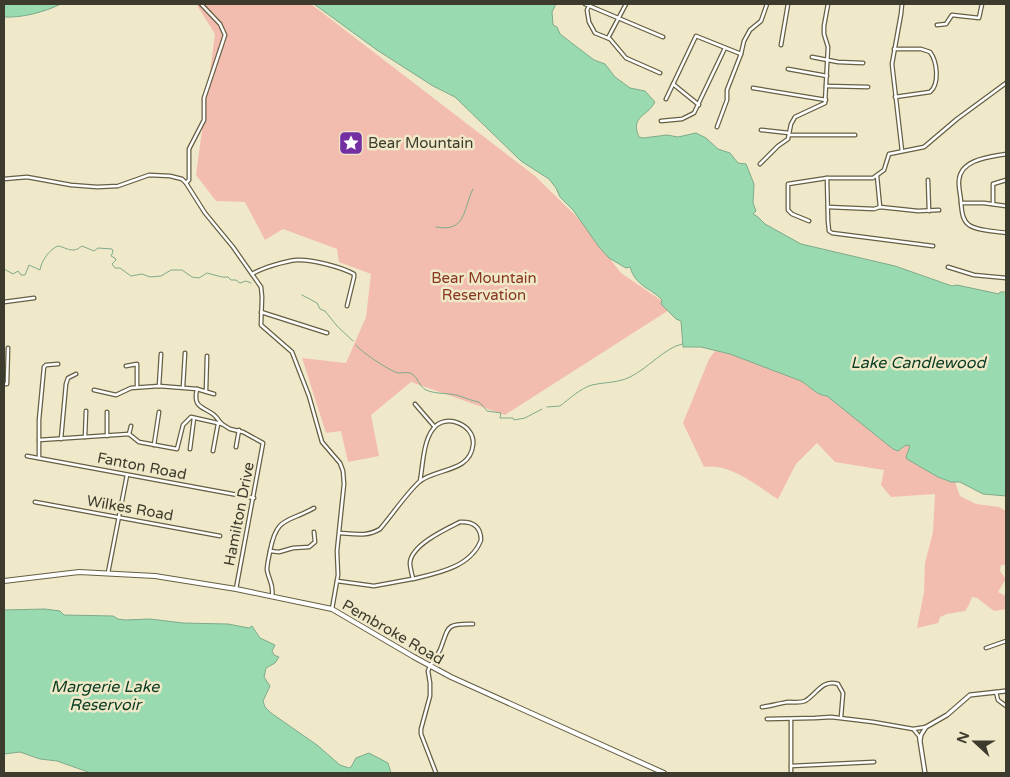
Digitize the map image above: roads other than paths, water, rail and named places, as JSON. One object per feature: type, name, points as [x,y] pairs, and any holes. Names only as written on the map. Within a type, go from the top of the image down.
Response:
[{"type":"main road","name":"Pembroke Road","points":[[4,580],[79,572],[162,576],[332,609],[430,666],[519,709],[664,773]]},
{"type":"street","points":[[186,182],[189,180],[190,149],[204,120],[204,100],[225,35],[220,24],[201,4]]},
{"type":"street","points":[[585,4],[592,5],[663,37]]},
{"type":"street","points":[[608,38],[626,4]]},
{"type":"street","points":[[718,128],[727,100],[727,90],[747,35],[761,21],[766,4]]},
{"type":"street","points":[[781,45],[788,4]]},
{"type":"street","points":[[760,164],[788,139],[791,124],[795,117],[822,106],[826,100],[828,46],[824,28],[828,4]]},
{"type":"street","points":[[902,4],[892,64],[902,151]]},
{"type":"street","points":[[937,25],[946,24],[952,16],[980,18],[982,4]]},
{"type":"street","points":[[592,5],[587,10],[589,22],[595,33],[608,38],[626,58],[660,72]]},
{"type":"street","points":[[666,99],[696,36],[741,54]]},
{"type":"street","points":[[661,121],[688,117],[694,113],[725,48]]},
{"type":"street","points":[[894,49],[921,49],[930,52],[934,62],[936,78],[936,85],[930,92],[895,96]]},
{"type":"street","points":[[812,57],[863,63]]},
{"type":"street","points":[[788,69],[826,76]]},
{"type":"street","points":[[809,221],[792,214],[788,210],[788,185],[790,183],[827,178],[869,178],[877,176],[884,170],[889,154],[924,147],[950,123],[1006,83]]},
{"type":"street","points":[[673,84],[684,95],[699,105]]},
{"type":"street","points":[[826,86],[868,87]]},
{"type":"street","points":[[753,88],[826,100]]},
{"type":"street","points":[[761,130],[789,134],[855,135]]},
{"type":"street","points":[[1006,154],[974,161],[967,166],[961,174],[959,181],[962,214],[966,223],[1006,233]]},
{"type":"street","points":[[4,179],[27,177],[76,186],[112,187],[149,174],[155,174],[178,178],[186,182],[205,213],[233,247],[261,287],[260,320],[262,327],[287,346],[295,358],[310,396],[322,442],[341,466],[344,484],[337,581],[332,609]]},
{"type":"street","points":[[877,176],[880,207]]},
{"type":"street","points":[[827,178],[828,228],[832,233],[933,246]]},
{"type":"street","points":[[928,180],[929,211]]},
{"type":"street","points":[[993,204],[993,184],[1006,180]]},
{"type":"street","points":[[961,203],[1006,206]]},
{"type":"street","points":[[828,207],[939,210]]},
{"type":"street","points":[[252,274],[296,260],[334,267],[354,274],[348,306]]},
{"type":"street","points":[[948,267],[974,274],[1006,278]]},
{"type":"street","points":[[4,302],[34,298]]},
{"type":"street","points":[[261,312],[327,333]]},
{"type":"street","points":[[4,384],[7,384],[8,348]]},
{"type":"street","points":[[183,387],[185,353]]},
{"type":"street","points":[[159,386],[161,354]]},
{"type":"street","points":[[206,391],[207,356]]},
{"type":"street","points":[[39,458],[39,420],[44,367],[46,365],[58,364]]},
{"type":"street","points":[[126,366],[138,364],[137,386]]},
{"type":"street","points":[[61,439],[66,384],[68,378],[76,374]]},
{"type":"street","points":[[94,390],[116,395],[137,386],[159,386],[197,389],[214,394]]},
{"type":"street","points":[[197,389],[196,397],[199,405],[214,415],[220,424],[213,451]]},
{"type":"street","points":[[415,404],[434,426]]},
{"type":"street","points":[[85,437],[86,411]]},
{"type":"street","points":[[107,412],[107,436]]},
{"type":"street","points":[[154,445],[159,412]]},
{"type":"street","points":[[39,440],[129,434],[139,442],[177,449],[183,424],[189,418],[194,418],[239,430],[236,447]]},
{"type":"street","points":[[190,449],[194,418]]},
{"type":"street","points":[[340,533],[363,535],[373,533],[380,529],[420,481],[462,464],[469,458],[473,448],[474,438],[469,430],[461,424],[448,421],[434,426],[429,435],[420,481]]},
{"type":"street","points":[[129,434],[131,426]]},
{"type":"street","name":"Hamilton Drive","points":[[236,589],[263,443],[239,430]]},
{"type":"street","name":"Fanton Road","points":[[27,456],[254,498]]},
{"type":"street","points":[[108,573],[127,475]]},
{"type":"street","name":"Wilkes Road","points":[[35,502],[220,536]]},
{"type":"street","points":[[272,596],[273,588],[267,569],[274,533],[282,522],[314,508]]},
{"type":"street","points":[[337,581],[374,586],[413,579],[451,569],[462,562],[480,544],[479,528],[474,524],[460,522],[418,548],[412,556],[410,563],[413,579]]},
{"type":"street","points":[[270,551],[279,552],[293,548],[309,547],[315,542],[314,532]]},
{"type":"street","points":[[436,773],[421,734],[430,696],[428,671],[439,651],[445,632],[458,624],[473,624]]},
{"type":"street","points":[[986,648],[1006,641]]},
{"type":"street","points":[[762,707],[789,702],[802,702],[823,685],[833,682],[838,684],[842,693],[841,717]]},
{"type":"street","points":[[767,719],[841,717],[913,730],[926,727],[947,715],[970,695],[1006,691]]},
{"type":"street","points":[[996,692],[998,700],[1006,706]]},
{"type":"street","points":[[791,718],[791,773]]},
{"type":"street","points":[[920,741],[926,727]]},
{"type":"street","points":[[913,730],[919,736],[925,773]]},
{"type":"street","points":[[791,766],[874,762]]},
{"type":"water","points":[[4,4],[61,4],[33,14],[19,17],[4,17]]},
{"type":"water","name":"Lake Candlewood","points":[[314,4],[556,4],[552,12],[553,25],[557,27],[560,34],[594,60],[605,64],[615,77],[630,88],[645,91],[655,102],[638,121],[637,130],[639,137],[667,135],[678,137],[696,133],[706,138],[718,149],[730,153],[738,163],[746,164],[754,184],[753,203],[756,211],[753,214],[765,224],[801,244],[895,266],[952,286],[957,285],[999,294],[1000,292],[1006,292],[1006,496],[983,494],[960,482],[951,482],[938,477],[907,459],[910,446],[906,445],[898,451],[893,449],[827,396],[817,392],[801,381],[730,354],[701,347],[683,347],[681,321],[676,319],[661,304],[662,300],[636,279],[630,267],[626,268],[609,258],[573,210],[560,197],[549,179],[521,161],[455,97],[433,86],[377,50]]},
{"type":"water","name":"Margerie Lake Reservoir","points":[[45,609],[60,611],[64,615],[113,616],[125,620],[150,619],[183,623],[228,624],[249,628],[252,626],[260,638],[275,645],[272,651],[274,655],[279,657],[275,663],[266,668],[264,677],[270,686],[263,701],[265,707],[317,745],[340,765],[349,768],[356,758],[369,753],[388,763],[391,773],[91,773],[57,761],[40,759],[20,752],[4,754],[4,610]]},
{"type":"waterway","points":[[436,227],[446,228],[459,223],[473,189]]},
{"type":"waterway","points":[[4,269],[13,274],[18,271],[21,275],[25,275],[29,265],[40,270],[44,259],[58,246],[70,250],[75,250],[82,246],[94,251],[98,248],[112,249],[111,256],[116,260],[112,264],[115,268],[120,268],[131,276],[142,274],[150,277],[161,276],[171,270],[182,270],[192,277],[199,278],[207,273],[228,277],[240,283],[246,281],[251,283]]},
{"type":"waterway","points":[[302,295],[317,303],[320,309],[325,311],[353,341]]},
{"type":"waterway","points":[[547,407],[560,406],[588,386],[630,377],[670,349],[682,344]]},
{"type":"waterway","points":[[356,345],[389,369],[398,373],[413,374],[426,390],[456,395],[479,402],[487,411],[501,413],[500,418],[513,418],[514,420],[525,418],[542,409]]},
{"type":"place","name":"Bear Mountain","points":[[351,143]]},
{"type":"park label","name":"Bear Mountain Reservation","points":[[484,286]]}]
